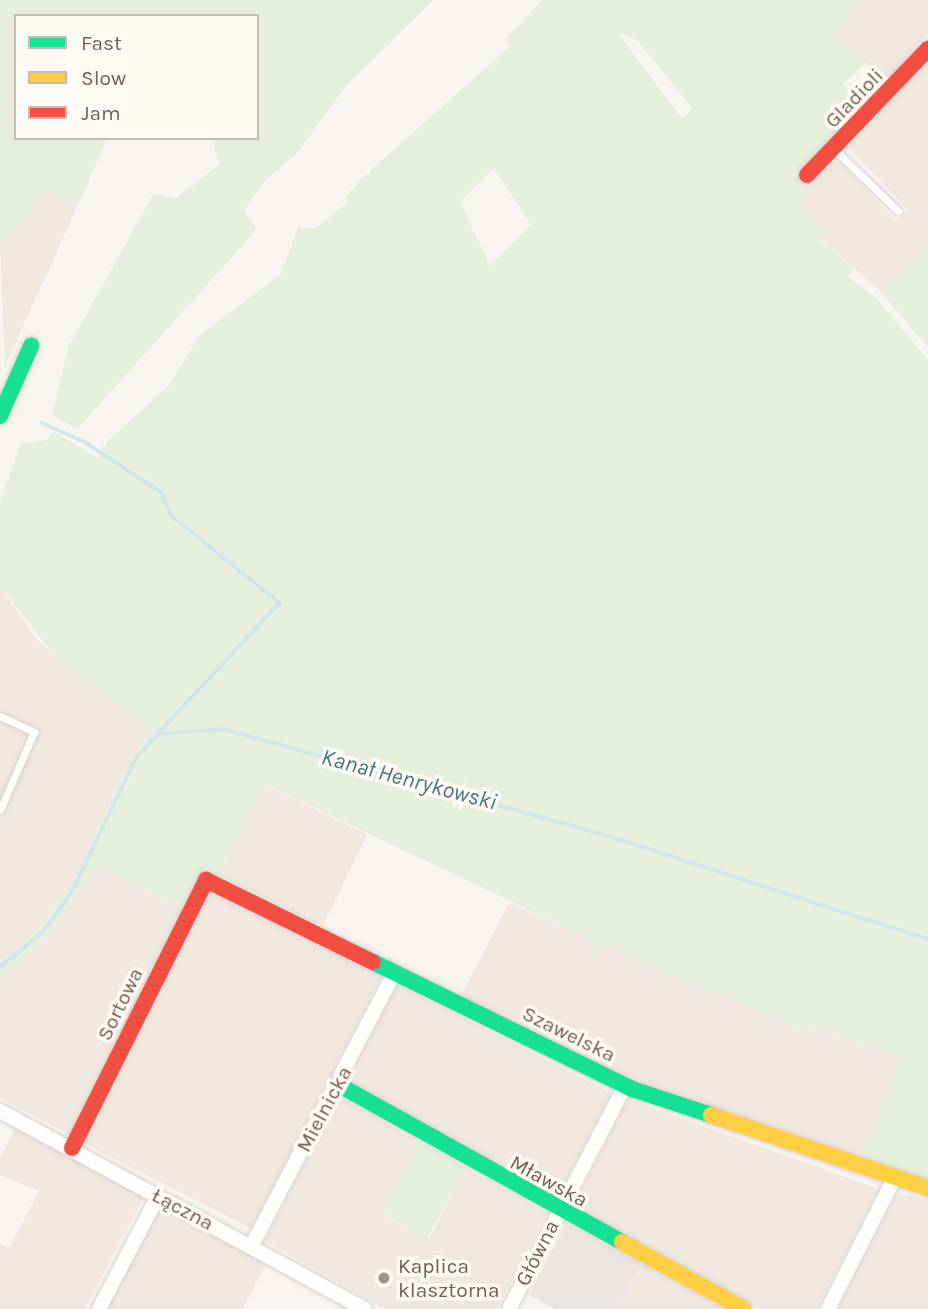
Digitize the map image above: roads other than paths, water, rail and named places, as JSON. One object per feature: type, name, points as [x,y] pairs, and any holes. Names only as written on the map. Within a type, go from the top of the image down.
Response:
[{"type":"street","name":"Gladioli","points":[[807,175],[928,48]]},
{"type":"street","points":[[0,416],[31,346]]},
{"type":"street","name":"Szawelska","points":[[206,880],[625,1086],[893,1181],[928,1188]]},
{"type":"street","name":"Sortowa","points":[[72,1148],[206,880]]},
{"type":"street","name":"Mielnicka","points":[[252,1245],[395,972]]},
{"type":"street","name":"Mławska","points":[[337,1084],[559,1211],[744,1309]]},
{"type":"street","name":"Główna","points":[[509,1309],[625,1086]]},
{"type":"street","name":"Łączna","points":[[0,1111],[252,1245],[365,1309]]},
{"type":"street","points":[[828,1309],[893,1181]]},
{"type":"street","points":[[99,1309],[158,1196]]},
{"type":"lane","points":[[834,149],[898,212]]},
{"type":"lane","points":[[0,716],[34,732],[0,810]]},
{"type":"waterway","points":[[42,423],[85,442],[161,492],[172,516],[280,603],[159,733]]},
{"type":"waterway","name":"Kanał Henrykowski","points":[[0,967],[41,934],[71,894],[136,758],[158,734],[223,729],[602,834],[928,939]]},
{"type":"place","name":"Kaplica klasztorna","points":[[384,1278]]}]
